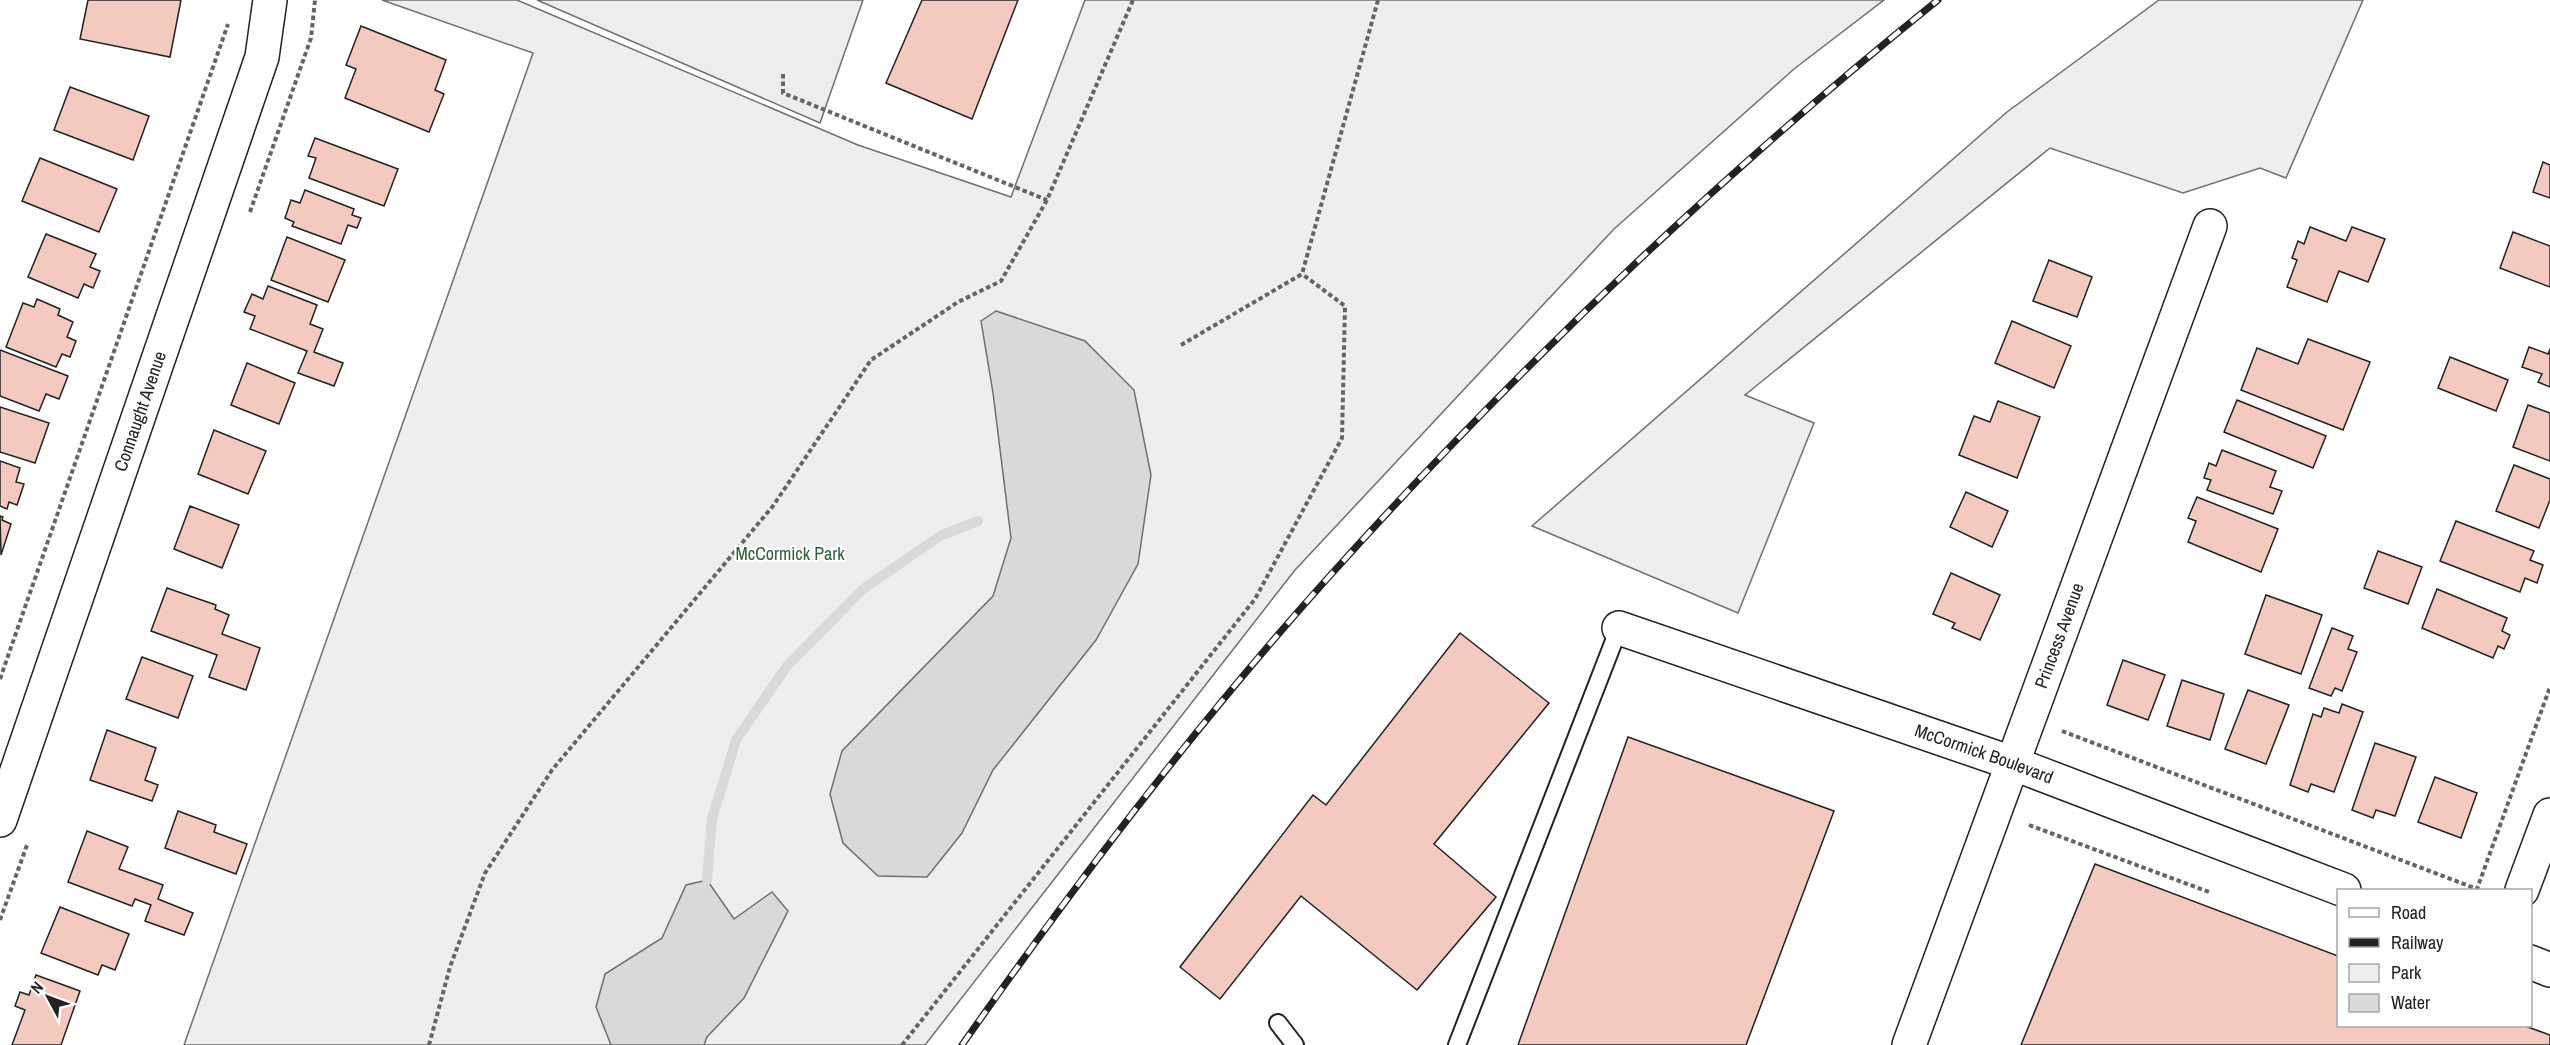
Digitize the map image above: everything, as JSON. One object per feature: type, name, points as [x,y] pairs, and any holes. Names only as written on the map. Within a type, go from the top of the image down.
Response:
[{"type":"street","name":"Connaught Avenue","points":[[0,820],[262,57],[270,0]]},
{"type":"street","name":"Princess Avenue","points":[[1909,1045],[2210,226]]},
{"type":"street","name":"McCormick Boulevard","points":[[1618,628],[2012,763],[2339,889]]},
{"type":"street","points":[[2523,889],[2550,815]]},
{"type":"street","points":[[2532,963],[2550,970]]},
{"type":"lane","points":[[1457,1045],[1618,628]]},
{"type":"lane","points":[[1278,1023],[1295,1045]]},
{"type":"path","points":[[429,1045],[450,967],[485,873],[552,770],[774,506],[871,360],[958,302],[1001,281],[1047,200],[1134,0]]},
{"type":"path","points":[[1181,345],[1302,274],[1378,0]]},
{"type":"path","points":[[0,679],[228,23]]},
{"type":"path","points":[[783,74],[783,93],[1047,200]]},
{"type":"path","points":[[902,1045],[1255,599],[1342,438],[1345,306],[1302,274]]},
{"type":"path","points":[[2062,731],[2477,889],[2550,687]]},
{"type":"path","points":[[2029,825],[2209,892]]},
{"type":"green space","name":"McCormick Park","points":[[382,0],[517,0],[858,145],[1011,197],[1085,0],[1884,0],[1794,69],[1614,229],[1295,570],[925,1045],[184,1045],[533,53]]},
{"type":"green space","points":[[2159,0],[2363,0],[2286,178],[2260,168],[2183,193],[2050,148],[1745,395],[1814,423],[1738,613],[1532,526],[2007,112]]},
{"type":"shaded area","points":[[537,0],[863,0],[820,123]]},
{"type":"water","points":[[996,311],[1085,341],[1134,390],[1151,475],[1138,564],[1096,640],[993,770],[962,833],[927,877],[878,876],[843,843],[830,794],[842,751],[993,596],[1011,538],[993,393],[981,321]]},
{"type":"water","points":[[707,880],[734,919],[772,892],[788,911],[744,998],[707,1037],[704,1045],[611,1045],[596,1007],[605,974],[662,938],[686,885]]},
{"type":"building","points":[[88,0],[181,0],[170,57],[80,39]]},
{"type":"building","points":[[922,0],[1018,0],[972,119],[886,83]]},
{"type":"building","points":[[361,26],[446,60],[435,90],[444,94],[429,132],[345,98],[356,69],[346,65]]},
{"type":"building","points":[[70,87],[149,116],[133,160],[54,130]]},
{"type":"building","points":[[315,138],[398,169],[384,206],[309,178],[316,158],[308,156]]},
{"type":"building","points":[[40,158],[117,189],[99,232],[22,201]]},
{"type":"building","points":[[2543,162],[2550,165],[2550,198],[2533,192]]},
{"type":"building","points":[[305,190],[354,209],[352,215],[361,218],[357,228],[348,225],[341,244],[292,226],[294,222],[285,218],[291,200],[300,203]]},
{"type":"building","points":[[2310,227],[2346,241],[2352,227],[2385,239],[2368,282],[2339,271],[2327,302],[2287,287],[2297,260],[2292,258],[2298,241],[2304,244]]},
{"type":"building","points":[[2513,232],[2550,246],[2550,287],[2500,268]]},
{"type":"building","points":[[46,234],[96,254],[90,267],[100,271],[93,288],[84,284],[78,298],[28,277]]},
{"type":"building","points":[[287,237],[345,260],[328,302],[271,280]]},
{"type":"building","points":[[2049,260],[2092,277],[2077,317],[2033,301]]},
{"type":"building","points":[[268,286],[317,305],[310,324],[323,329],[314,352],[343,363],[334,386],[298,373],[307,351],[250,329],[255,316],[244,312],[252,294],[263,299]]},
{"type":"building","points":[[37,299],[60,309],[58,315],[73,322],[67,337],[76,341],[70,357],[62,354],[56,367],[6,347],[23,303],[34,307]]},
{"type":"building","points":[[2012,321],[2071,346],[2054,388],[1995,363]]},
{"type":"building","points":[[2308,339],[2370,362],[2343,430],[2241,390],[2257,348],[2298,364]]},
{"type":"building","points":[[2529,347],[2548,354],[2550,349],[2550,387],[2538,382],[2542,374],[2522,367]]},
{"type":"building","points":[[0,350],[68,376],[59,399],[46,394],[39,411],[0,396]]},
{"type":"building","points":[[2450,357],[2508,380],[2496,411],[2438,388]]},
{"type":"building","points":[[247,363],[295,383],[279,424],[231,405]]},
{"type":"building","points":[[2237,400],[2326,436],[2313,468],[2224,432]]},
{"type":"building","points":[[1998,401],[2040,417],[2017,478],[1959,455],[1974,416],[1990,422]]},
{"type":"building","points":[[2528,405],[2550,413],[2550,461],[2513,447]]},
{"type":"building","points":[[0,407],[49,423],[35,463],[0,452]]},
{"type":"building","points":[[214,430],[266,451],[248,494],[198,474]]},
{"type":"building","points":[[2222,450],[2276,471],[2270,487],[2282,491],[2273,514],[2207,490],[2211,480],[2204,478],[2209,463],[2216,466]]},
{"type":"building","points":[[0,461],[20,468],[16,482],[24,484],[17,505],[9,502],[7,509],[0,506]]},
{"type":"building","points":[[2514,465],[2550,479],[2550,500],[2539,528],[2496,511]]},
{"type":"building","points":[[1966,492],[2008,511],[1992,547],[1950,527]]},
{"type":"building","points":[[2197,497],[2278,529],[2261,572],[2188,542],[2196,521],[2188,518]]},
{"type":"building","points":[[190,506],[239,525],[222,568],[174,549]]},
{"type":"building","points":[[0,516],[3,517],[2,520],[11,524],[1,555]]},
{"type":"building","points":[[2456,521],[2534,551],[2530,560],[2543,565],[2537,583],[2525,578],[2520,592],[2440,561]]},
{"type":"building","points":[[2378,551],[2422,567],[2408,604],[2364,588]]},
{"type":"building","points":[[1951,573],[2000,595],[1980,640],[1952,628],[1955,623],[1933,614]]},
{"type":"building","points":[[167,588],[216,605],[215,609],[229,615],[222,634],[260,648],[246,690],[209,677],[217,655],[151,631]]},
{"type":"building","points":[[2437,589],[2507,618],[2502,631],[2510,635],[2504,649],[2498,646],[2493,658],[2422,628]]},
{"type":"building","points":[[2266,595],[2322,615],[2301,674],[2245,654]]},
{"type":"building","points":[[2332,628],[2353,636],[2348,649],[2357,652],[2342,691],[2335,688],[2331,696],[2309,688]]},
{"type":"building","points":[[1460,633],[1549,703],[1434,844],[1496,897],[1417,990],[1301,896],[1220,999],[1180,967],[1313,795],[1326,805]]},
{"type":"building","points":[[142,657],[193,676],[178,718],[126,699]]},
{"type":"building","points":[[2123,660],[2165,675],[2148,720],[2107,705]]},
{"type":"building","points":[[2182,680],[2224,694],[2210,740],[2167,726]]},
{"type":"building","points":[[2248,690],[2289,705],[2266,764],[2225,749]]},
{"type":"building","points":[[2342,704],[2363,712],[2334,792],[2311,784],[2308,792],[2290,785],[2313,714],[2321,717],[2324,708],[2339,713]]},
{"type":"building","points":[[107,730],[156,748],[145,780],[158,785],[152,801],[90,780]]},
{"type":"building","points":[[1628,737],[1834,811],[1746,1045],[1518,1045]]},
{"type":"building","points":[[2375,743],[2416,757],[2395,816],[2376,810],[2373,818],[2352,810]]},
{"type":"building","points":[[2435,777],[2477,793],[2461,838],[2418,822]]},
{"type":"building","points":[[178,811],[216,825],[214,832],[247,844],[236,874],[165,848]]},
{"type":"building","points":[[87,831],[128,847],[119,869],[163,885],[158,899],[193,913],[184,935],[145,921],[151,905],[135,899],[132,906],[68,882]]},
{"type":"building","points":[[2095,864],[2337,956],[2337,1027],[2528,1027],[2550,1035],[2550,1045],[2021,1045]]},
{"type":"building","points":[[60,907],[129,934],[115,970],[102,965],[98,975],[41,953]]},
{"type":"building","points":[[36,975],[80,991],[61,1045],[12,1045],[25,1010],[15,1006],[20,992],[29,995]]},
{"type":"waterway","points":[[707,880],[712,819],[736,740],[787,666],[863,589],[940,536],[978,521]]},
{"type":"railway","points":[[962,1045],[1092,866],[1183,749],[1277,635],[1397,502],[1470,426],[1620,278],[1776,135],[1938,0]]}]
